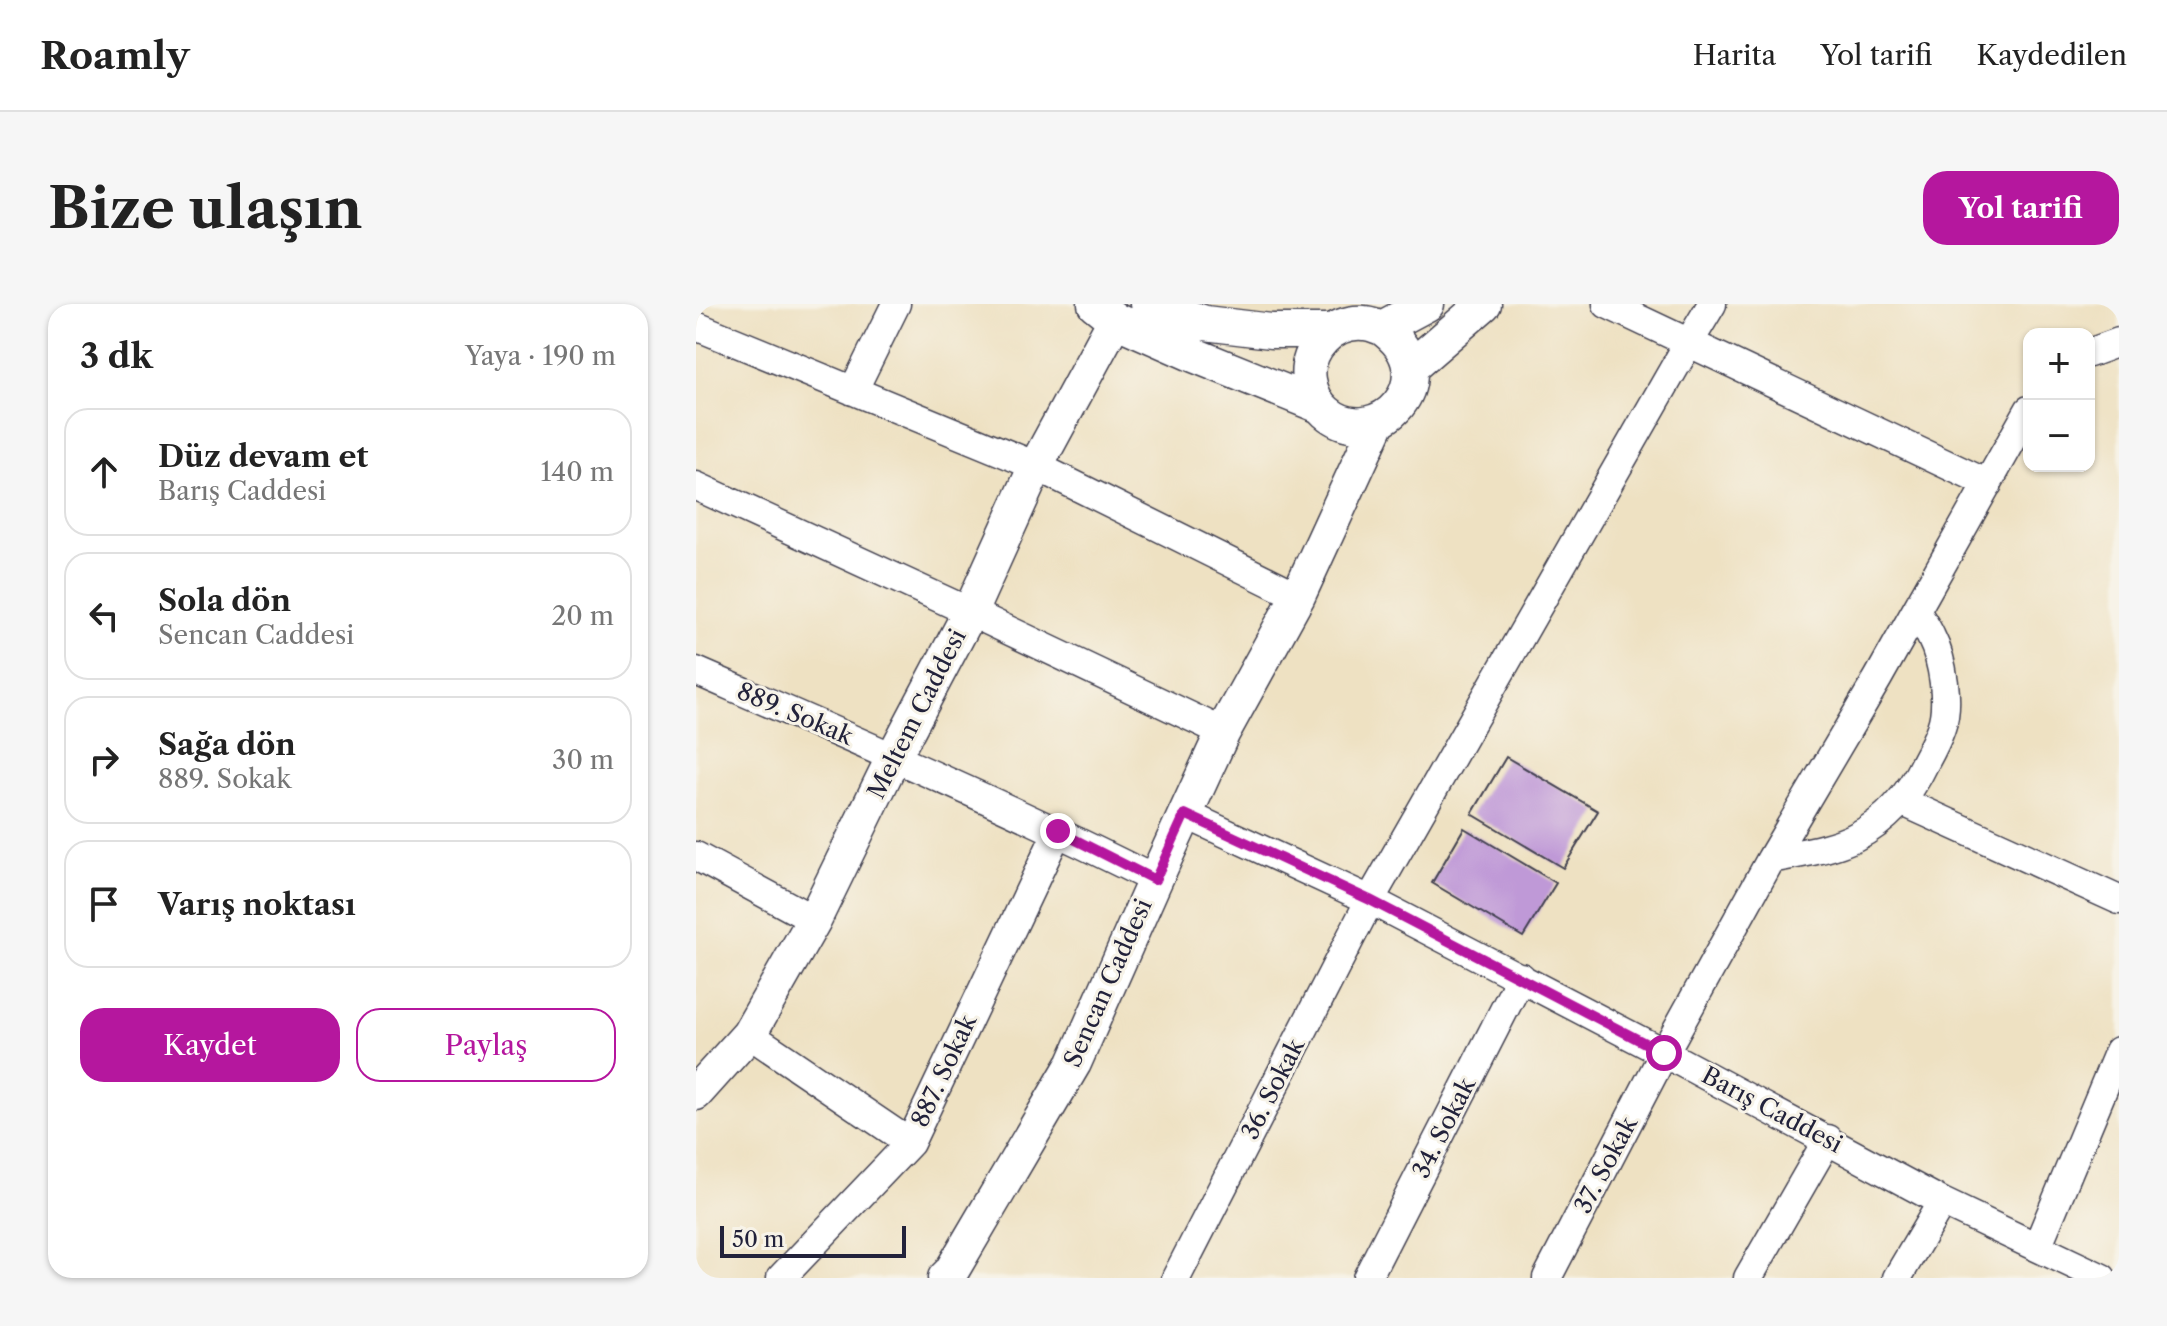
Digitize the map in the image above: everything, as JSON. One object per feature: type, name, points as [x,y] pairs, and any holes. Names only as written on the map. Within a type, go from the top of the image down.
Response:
[{"type":"street","points":[[853,391],[896,304]]},
{"type":"street","points":[[1147,304],[1205,323],[1271,331],[1331,331]]},
{"type":"street","points":[[1382,328],[1427,304]]},
{"type":"street","points":[[1410,368],[1484,304]]},
{"type":"street","points":[[1607,304],[1988,484]]},
{"type":"street","name":"36. Sokak","points":[[1176,1278],[1370,900],[1712,304]]},
{"type":"street","points":[[1105,312],[1194,355],[1320,406]]},
{"type":"street","name":"Meltem Caddesi","points":[[696,1093],[749,1034],[814,920],[894,756],[970,612],[1105,312]]},
{"type":"street","points":[[1365,323],[1382,328],[1396,338],[1406,353],[1410,368],[1409,384],[1403,399],[1392,412],[1379,420],[1363,424],[1347,423],[1332,417],[1312,393],[1308,375],[1310,358],[1319,342],[1331,331],[1348,324],[1365,323]]},
{"type":"street","points":[[696,326],[1036,466],[1298,596]]},
{"type":"street","points":[[2100,349],[2119,363]]},
{"type":"street","name":"Sencan Caddesi","points":[[953,1276],[1074,1063],[1223,732],[1298,596],[1379,420]]},
{"type":"street","name":"37. Sokak","points":[[1547,1278],[1664,1053],[1771,859],[2023,421]]},
{"type":"street","points":[[696,486],[1223,732]]},
{"type":"street","points":[[1771,859],[1839,845],[1874,826],[1901,801],[1919,774],[1943,725],[1945,704],[1944,681],[1933,639],[1916,611]]},
{"type":"street","name":"889. Sokak","points":[[696,671],[894,756],[1058,831],[1155,880]]},
{"type":"street","points":[[1901,801],[2119,900]]},
{"type":"street","name":"Barış Caddesi","points":[[1185,814],[1370,900],[1828,1139],[1942,1202],[2102,1278]]},
{"type":"street","name":"887. Sokak","points":[[781,1278],[910,1143],[1058,831]]},
{"type":"street","points":[[696,856],[814,920]]},
{"type":"street","name":"34. Sokak","points":[[1367,1278],[1521,977]]},
{"type":"street","points":[[749,1034],[910,1143]]},
{"type":"street","points":[[2037,1247],[2119,1051]]},
{"type":"street","points":[[1748,1278],[1828,1139]]},
{"type":"street","points":[[1897,1278],[1942,1202]]},
{"type":"building","points":[[1506,757],[1598,811],[1563,868],[1472,814]]},
{"type":"building","points":[[1464,828],[1556,883],[1523,937],[1432,883]]},
{"type":"route","points":[[1058,831],[1155,880],[1185,814],[1370,900],[1664,1053]]}]
